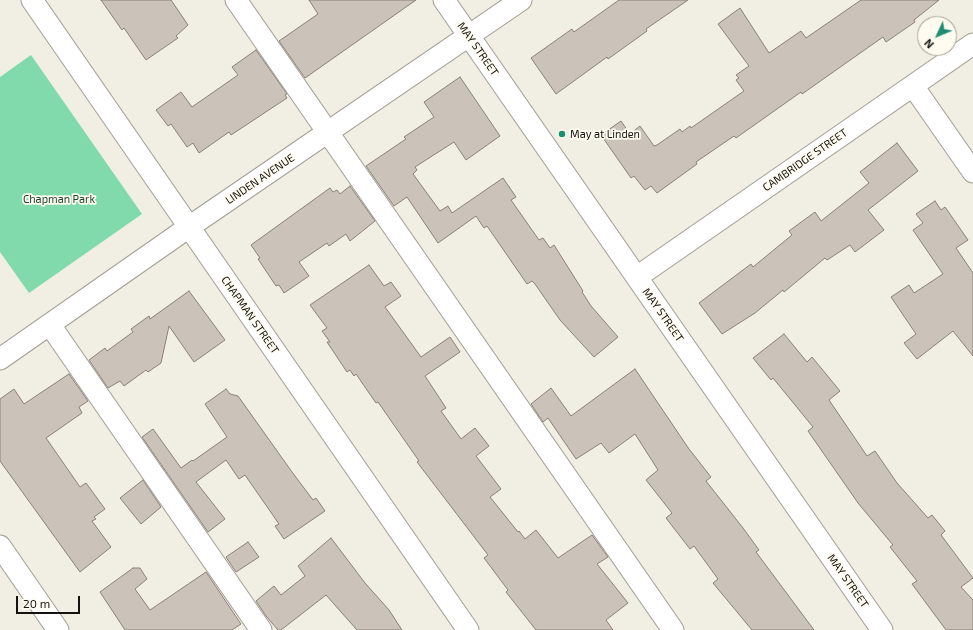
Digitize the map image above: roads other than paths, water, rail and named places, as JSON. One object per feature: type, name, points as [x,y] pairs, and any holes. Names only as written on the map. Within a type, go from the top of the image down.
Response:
[{"type":"street","name":"CHAPMAN STREET","points":[[32,0],[468,630]]},
{"type":"street","points":[[236,0],[673,630]]},
{"type":"street","name":"MAY STREET","points":[[444,0],[882,630]]},
{"type":"street","name":"LINDEN AVENUE","points":[[0,360],[189,227],[328,134],[521,0]]},
{"type":"street","name":"CAMBRIDGE STREET","points":[[637,277],[973,44]]},
{"type":"street","points":[[913,86],[973,172]]},
{"type":"street","points":[[50,325],[261,630]]},
{"type":"street","points":[[0,546],[58,630]]},
{"type":"place","name":"May at Linden","points":[[562,134]]},
{"type":"park label","name":"Chapman Park","points":[[59,199]]}]
